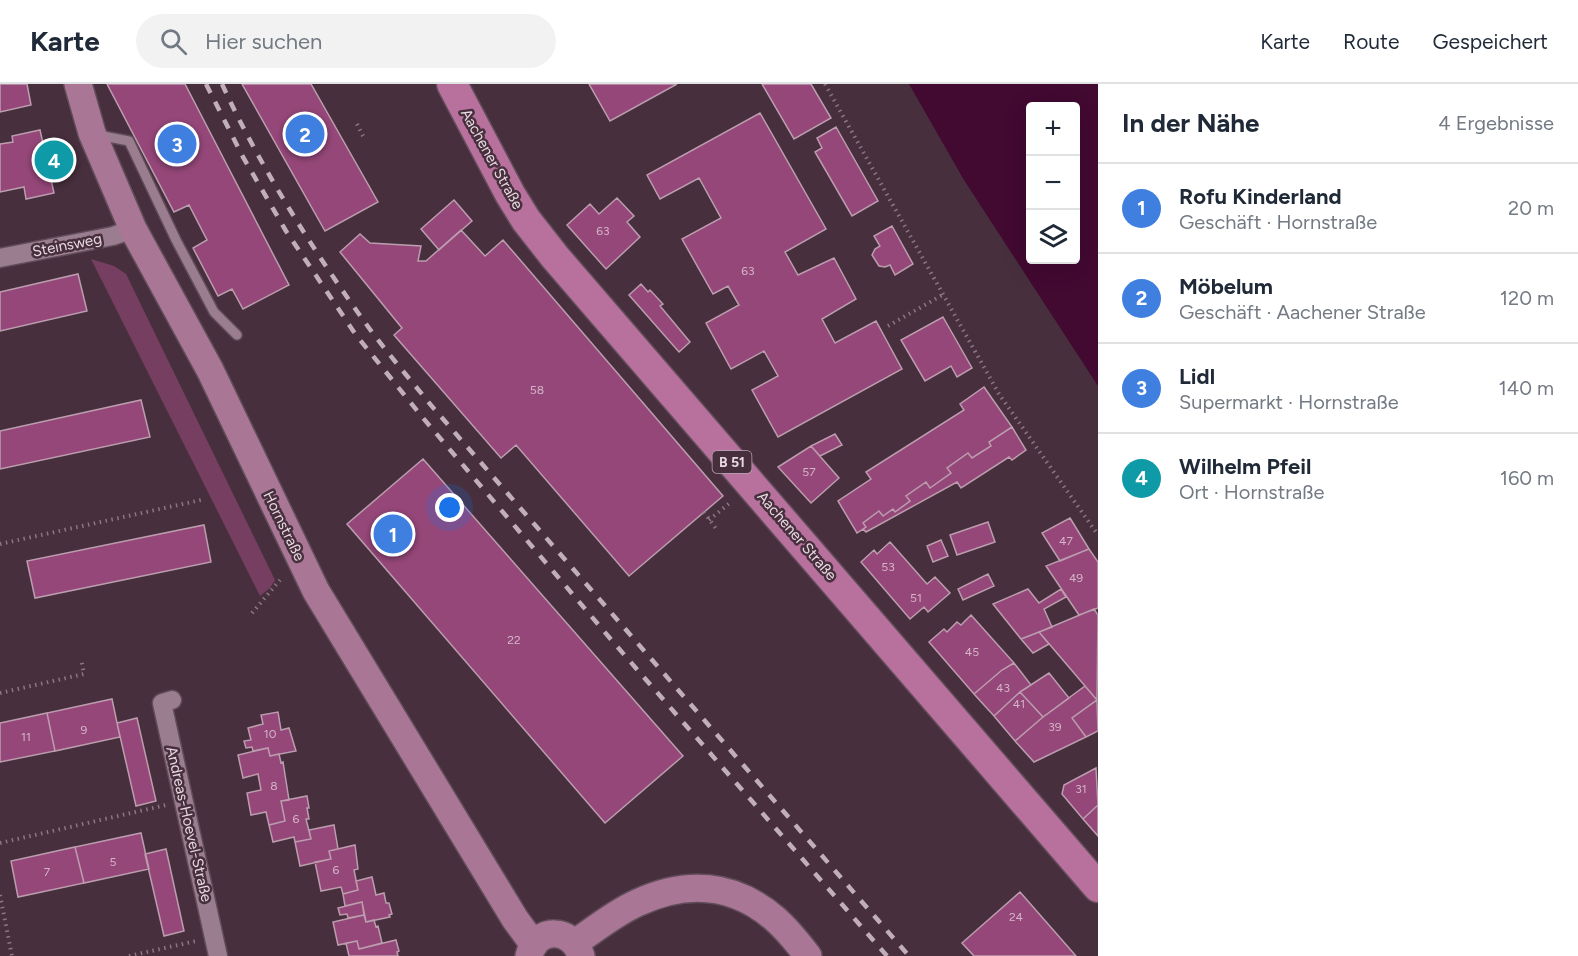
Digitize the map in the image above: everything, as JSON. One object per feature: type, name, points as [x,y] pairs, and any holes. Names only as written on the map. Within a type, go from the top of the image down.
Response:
[{"type":"main road","name":"Aachener Straße","points":[[452,84],[510,194],[555,257],[1098,887]]},
{"type":"street","name":"Hornstraße","points":[[78,84],[92,133],[133,229],[210,370],[316,591],[532,950]]},
{"type":"street","name":"Steinsweg","points":[[0,258],[112,236],[133,229]]},
{"type":"street","name":"Andreas-Hoevel-Straße","points":[[172,700],[162,703],[218,956]]},
{"type":"street","points":[[532,950],[540,939],[554,934],[562,935],[578,949],[637,903],[681,888],[714,888],[742,896],[774,918],[808,956]]},
{"type":"lane","points":[[92,133],[129,141],[176,240],[214,312],[237,335]]},
{"type":"path","points":[[825,84],[999,394],[1098,535]]},
{"type":"path","points":[[357,124],[363,136]]},
{"type":"path","points":[[888,326],[944,294]]},
{"type":"path","points":[[0,544],[201,500]]},
{"type":"path","points":[[709,520],[730,501]]},
{"type":"path","points":[[704,512],[717,530]]},
{"type":"path","points":[[252,613],[280,580]]},
{"type":"path","points":[[0,693],[84,674],[81,659]]},
{"type":"path","points":[[0,843],[184,801]]},
{"type":"path","points":[[0,895],[12,956]]},
{"type":"path","points":[[129,956],[214,937]]},
{"type":"shaded area","points":[[909,84],[1098,84],[1098,386],[964,180]]},
{"type":"shaded area","points":[[91,259],[114,266],[126,274],[275,580],[270,588],[260,596]]},
{"type":"building","points":[[0,84],[27,84],[31,105],[0,112]]},
{"type":"building","points":[[107,84],[185,84],[289,285],[243,309],[232,289],[218,296],[193,248],[207,240],[189,205],[174,212]]},
{"type":"building","points":[[242,84],[311,84],[378,202],[325,231]]},
{"type":"building","points":[[589,84],[677,84],[610,121]]},
{"type":"building","points":[[762,84],[811,84],[831,118],[794,139]]},
{"type":"building","points":[[760,113],[826,229],[785,252],[798,275],[834,258],[856,299],[822,319],[835,343],[876,321],[902,369],[778,437],[752,390],[778,376],[764,351],[731,369],[706,323],[739,305],[728,286],[713,294],[682,239],[721,218],[699,178],[660,199],[647,175]]},
{"type":"building","points":[[836,127],[878,201],[852,216],[815,152],[822,148],[817,138]]},
{"type":"building","points":[[40,130],[54,193],[26,199],[24,187],[0,192],[0,144],[13,142],[12,136]]},
{"type":"building","points":[[617,198],[634,216],[627,222],[640,237],[606,269],[567,225],[590,204],[599,214]]},
{"type":"building","points":[[454,200],[472,221],[439,250],[421,229]]},
{"type":"building","points":[[892,226],[913,264],[895,275],[890,265],[879,266],[872,255],[880,246],[874,236]]},
{"type":"building","points":[[461,230],[485,256],[503,240],[723,496],[629,576],[516,445],[501,458],[394,335],[402,328],[340,252],[360,234],[370,243],[421,246],[418,261],[426,261]]},
{"type":"building","points":[[78,274],[87,311],[0,331],[0,292]]},
{"type":"building","points":[[641,284],[663,304],[660,306],[690,342],[679,352],[629,295]]},
{"type":"building","points":[[943,317],[972,368],[957,377],[951,366],[925,381],[901,340]]},
{"type":"building","points":[[984,387],[1012,427],[989,442],[991,446],[972,458],[968,453],[947,468],[951,473],[930,488],[926,482],[906,496],[910,501],[895,512],[893,509],[883,516],[879,511],[863,523],[866,527],[857,533],[838,501],[871,479],[866,472],[964,410],[960,404]]},
{"type":"building","points":[[141,400],[150,437],[0,469],[0,431]]},
{"type":"building","points":[[1012,427],[1026,450],[1012,460],[1009,457],[961,488],[957,482],[866,532],[863,529],[866,527],[863,523],[879,511],[883,516],[893,509],[895,512],[910,501],[906,496],[926,482],[930,488],[951,473],[947,468],[968,453],[972,458],[991,446],[989,442]]},
{"type":"building","points":[[835,434],[842,445],[820,456],[811,446]]},
{"type":"building","points":[[811,446],[839,478],[811,503],[778,467]]},
{"type":"building","points":[[423,459],[683,756],[605,823],[347,524]]},
{"type":"building","points":[[1070,518],[1089,549],[1060,561],[1042,533]]},
{"type":"building","points":[[988,522],[995,542],[957,555],[950,535]]},
{"type":"building","points":[[204,525],[211,562],[35,598],[27,561]]},
{"type":"building","points":[[941,540],[948,556],[933,562],[927,546]]},
{"type":"building","points":[[890,542],[927,584],[935,577],[950,593],[928,612],[924,607],[910,619],[861,562],[874,550],[877,554]]},
{"type":"building","points":[[1089,549],[1098,562],[1098,608],[1079,615],[1046,566]]},
{"type":"building","points":[[988,574],[994,586],[963,600],[958,589]]},
{"type":"building","points":[[1028,589],[1039,603],[1061,589],[1066,597],[1044,609],[1052,627],[1021,639],[993,604]]},
{"type":"building","points":[[1094,609],[1098,615],[1097,700],[1039,632]]},
{"type":"building","points":[[971,615],[1014,663],[1002,670],[974,694],[929,642],[944,629],[947,632],[957,622],[961,625]]},
{"type":"building","points":[[1039,632],[1049,644],[1033,653],[1021,639]]},
{"type":"building","points":[[1014,663],[1031,685],[994,716],[974,694],[1002,670]]},
{"type":"building","points":[[1049,673],[1069,698],[1043,717],[1020,692]]},
{"type":"building","points":[[1085,686],[1097,700],[1072,718],[1086,737],[1034,762],[1015,741]]},
{"type":"building","points":[[1020,692],[1043,717],[1015,741],[994,716]]},
{"type":"building","points":[[112,699],[120,737],[55,751],[47,713]]},
{"type":"building","points":[[1097,700],[1098,731],[1086,737],[1072,718]]},
{"type":"building","points":[[278,712],[281,730],[289,728],[296,751],[270,756],[268,748],[253,751],[252,747],[246,748],[244,741],[251,740],[248,728],[263,724],[261,715]]},
{"type":"building","points":[[47,713],[55,751],[0,762],[0,723]]},
{"type":"building","points":[[137,718],[156,801],[136,806],[117,723]]},
{"type":"building","points":[[268,748],[270,756],[279,754],[281,763],[283,762],[289,800],[281,801],[285,821],[269,825],[266,812],[251,815],[247,793],[261,790],[258,774],[243,778],[238,755]]},
{"type":"building","points":[[1096,768],[1098,805],[1083,819],[1062,794],[1064,785]]},
{"type":"building","points":[[307,796],[309,819],[306,819],[311,839],[295,842],[294,837],[273,842],[269,825],[285,821],[281,801]]},
{"type":"building","points":[[1098,805],[1098,836],[1083,819]]},
{"type":"building","points":[[334,825],[338,849],[329,851],[331,859],[300,866],[295,842],[311,839],[309,830]]},
{"type":"building","points":[[141,833],[149,869],[84,883],[75,847]]},
{"type":"building","points":[[355,845],[358,869],[354,870],[358,890],[343,894],[341,887],[321,891],[315,862],[331,859],[329,851]]},
{"type":"building","points":[[75,847],[84,883],[18,897],[11,861]]},
{"type":"building","points":[[166,849],[184,931],[164,936],[145,854]]},
{"type":"building","points":[[372,877],[376,895],[384,893],[392,914],[389,915],[390,917],[366,922],[362,902],[345,906],[343,894],[358,890],[356,881]]},
{"type":"building","points":[[1020,892],[1076,956],[974,956],[962,943]]},
{"type":"building","points":[[362,902],[364,915],[348,918],[347,914],[340,915],[338,908]]},
{"type":"building","points":[[364,915],[366,922],[374,920],[376,927],[378,926],[382,943],[359,949],[357,941],[338,945],[333,922]]},
{"type":"building","points":[[396,940],[398,956],[349,956],[346,943],[357,941],[359,949]]},
{"type":"railway","points":[[206,84],[243,157],[286,231],[356,335],[423,418],[614,643],[887,956]]},
{"type":"railway","points":[[222,84],[290,210],[369,328],[430,404],[909,956]]},
{"type":"place","name":"Möbelum","points":[[305,134]]},
{"type":"place","name":"Lidl","points":[[177,144]]},
{"type":"place","name":"Wilhelm Pfeil","points":[[54,160]]},
{"type":"place","name":"Rofu Kinderland","points":[[393,534]]}]
